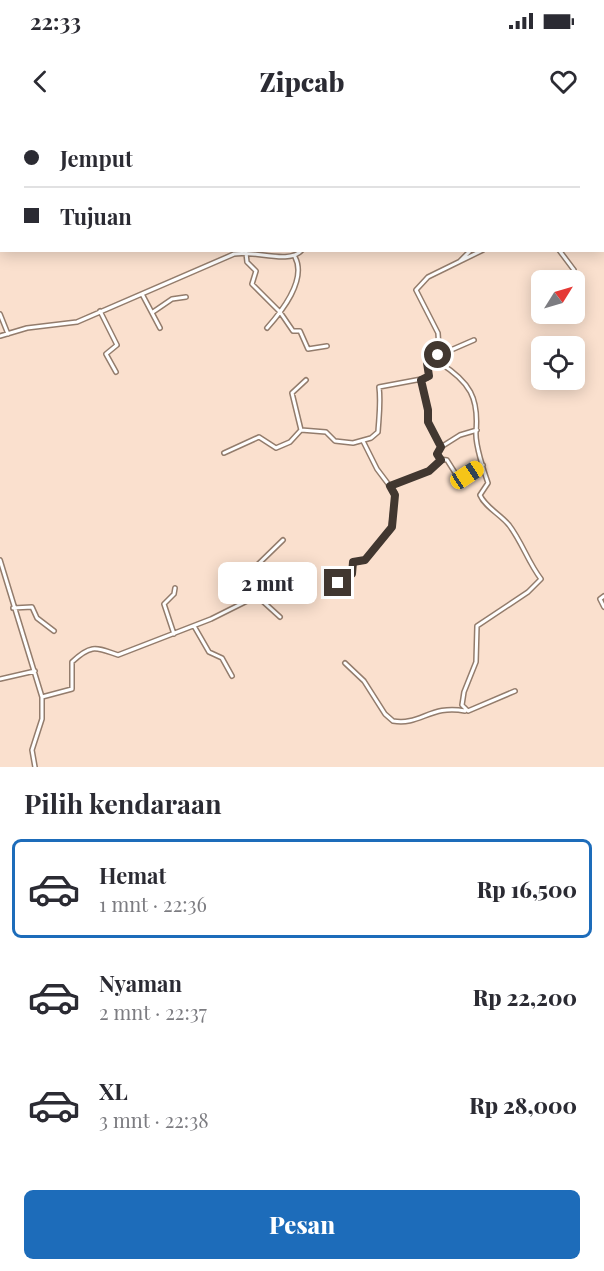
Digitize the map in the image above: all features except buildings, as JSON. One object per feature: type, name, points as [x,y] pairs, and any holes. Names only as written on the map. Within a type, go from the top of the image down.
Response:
[{"type":"street","points":[[0,336],[29,327],[73,324],[234,254],[254,252],[295,257]]},
{"type":"street","points":[[295,257],[300,252]]},
{"type":"street","points":[[456,264],[469,252]]},
{"type":"street","points":[[466,711],[462,699],[476,662],[477,626],[541,580],[508,525],[495,509],[483,502],[480,494],[488,483],[477,430],[479,420],[476,401],[453,370],[440,363],[436,325],[416,290],[428,277],[479,252]]},
{"type":"street","points":[[561,252],[574,270]]},
{"type":"street","points":[[246,253],[247,262],[256,271],[252,284],[280,312],[293,331],[300,331],[310,350],[327,346]]},
{"type":"street","points":[[267,328],[280,312],[300,274],[295,257]]},
{"type":"street","points":[[142,294],[160,328]]},
{"type":"street","points":[[153,312],[172,299],[186,297]]},
{"type":"street","points":[[100,311],[117,345],[106,354],[116,372]]},
{"type":"street","points":[[0,314],[8,334]]},
{"type":"street","points":[[440,350],[451,350],[474,340]]},
{"type":"street","points":[[301,430],[326,432],[332,440],[338,442],[363,441],[378,432],[380,387],[421,380],[429,376],[427,363],[438,358]]},
{"type":"street","points":[[301,430],[292,393],[306,380]]},
{"type":"street","points":[[421,380],[428,410],[428,422],[441,447]]},
{"type":"street","points":[[224,453],[259,437],[276,448],[290,442],[301,430]]},
{"type":"street","points":[[441,460],[437,454],[441,447],[460,435],[477,430]]},
{"type":"street","points":[[327,586],[350,576],[353,562],[365,560],[391,529],[395,495],[363,441]]},
{"type":"street","points":[[390,486],[429,471],[444,458],[459,479],[483,465]]},
{"type":"street","points":[[253,598],[244,578],[283,540]]},
{"type":"street","points":[[0,560],[43,699],[42,719],[32,750],[35,767]]},
{"type":"street","points":[[174,634],[164,604],[172,596],[175,588]]},
{"type":"street","points":[[604,596],[600,599],[604,607]]},
{"type":"street","points":[[43,699],[72,689],[72,662],[85,653],[102,648],[118,655],[194,626],[258,597],[280,617]]},
{"type":"street","points":[[13,608],[32,607],[37,618],[54,631]]},
{"type":"street","points":[[194,626],[209,652],[222,658],[232,675]]},
{"type":"street","points":[[345,663],[364,681],[385,714],[393,722],[412,720],[444,708],[466,711],[515,691]]},
{"type":"street","points":[[0,679],[35,671]]},
{"type":"route","points":[[338,583],[352,574],[353,562],[365,560],[391,529],[395,493],[390,486],[429,471],[441,460],[437,454],[441,447],[427,419],[428,410],[421,380],[429,376],[427,363],[438,358],[438,355]]}]
